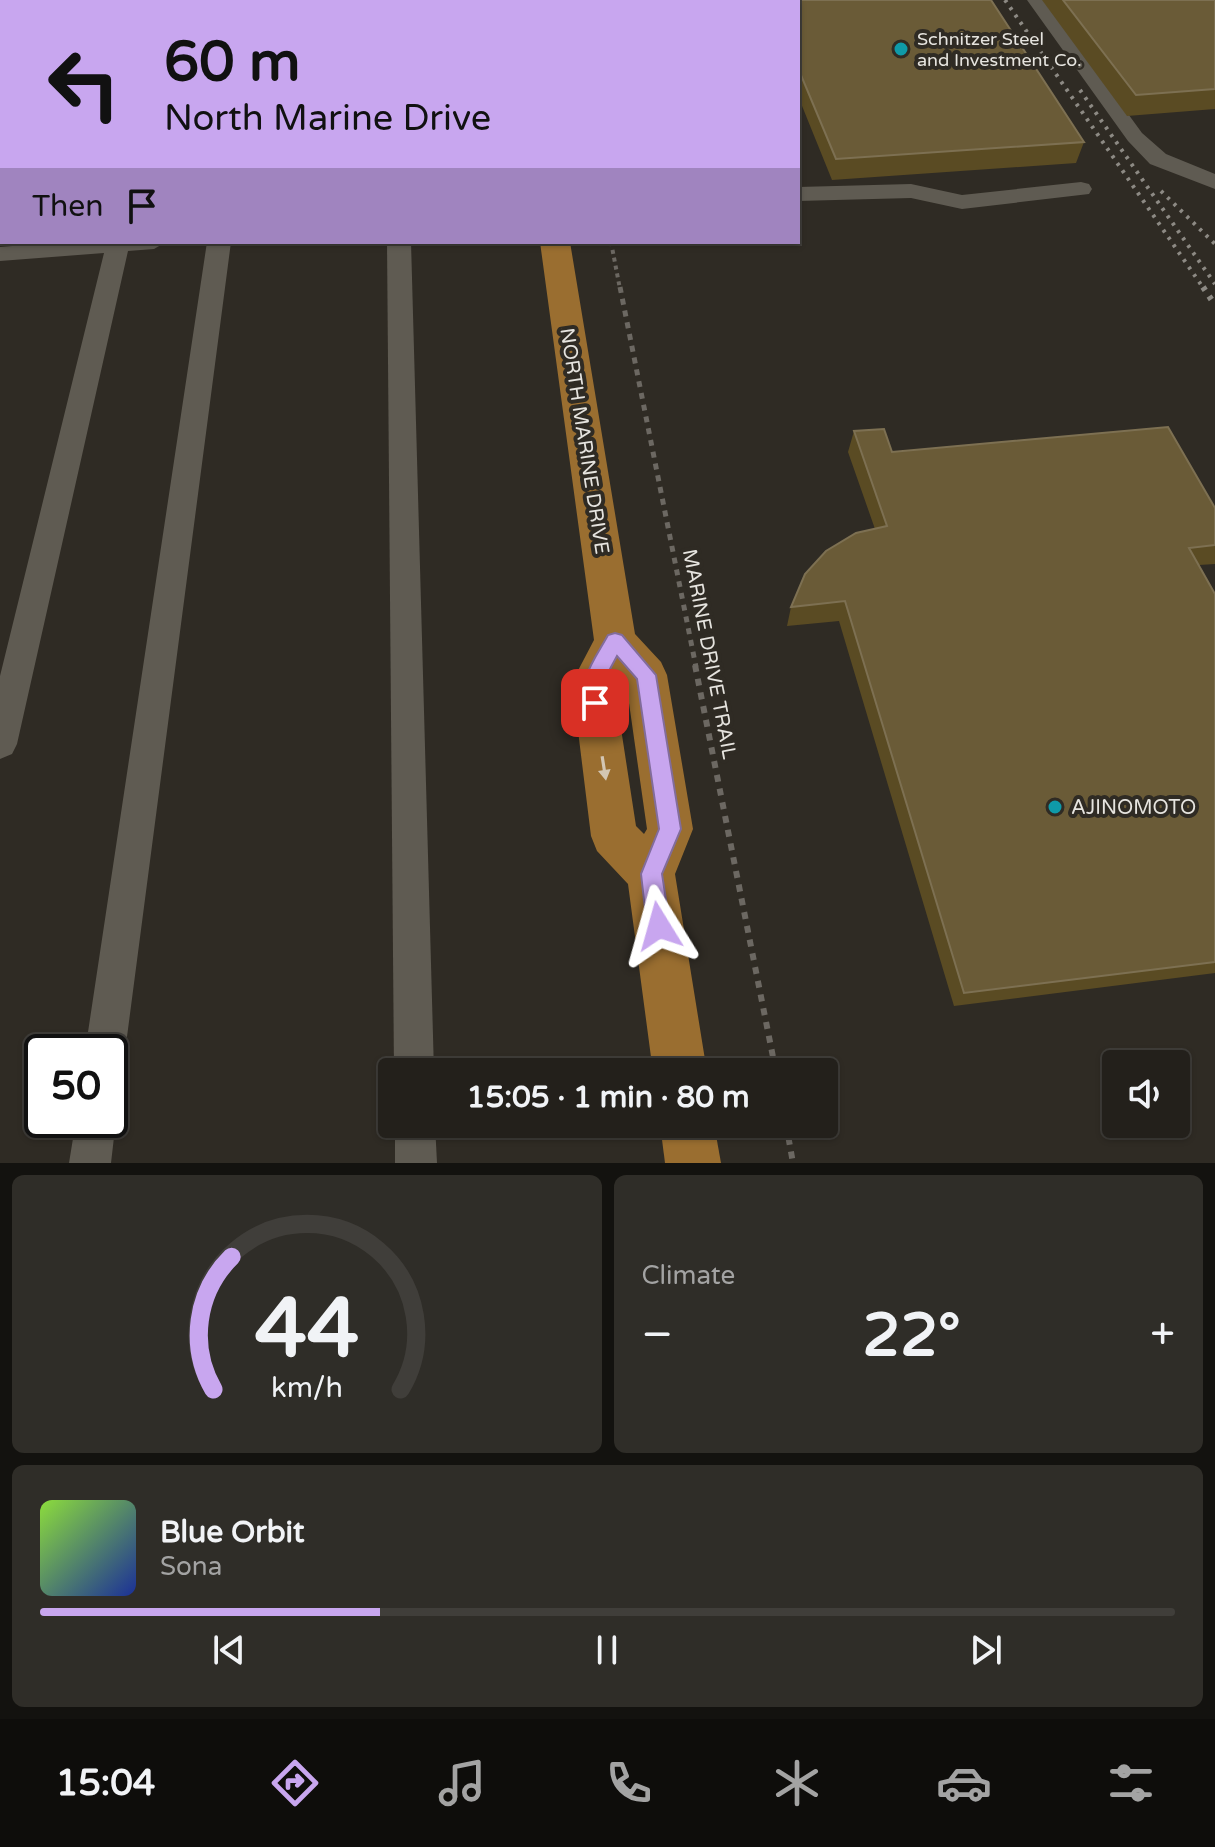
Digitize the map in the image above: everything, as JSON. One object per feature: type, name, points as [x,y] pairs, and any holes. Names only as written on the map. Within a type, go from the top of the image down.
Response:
[{"type":"main road","name":"NORTH MARINE DRIVE","points":[[555,244],[615,641],[593,682],[614,836],[651,874],[678,1058]]},
{"type":"main road","points":[[689,1138],[693,1163]]},
{"type":"lane","points":[[1036,0],[1135,137],[1158,159],[1215,182]]},
{"type":"lane","points":[[800,194],[911,191],[962,202],[1081,189]]},
{"type":"lane","points":[[0,254],[118,244],[0,744]]},
{"type":"lane","points":[[108,1034],[219,244]]},
{"type":"lane","points":[[399,244],[414,1058]]},
{"type":"lane","points":[[90,1163],[93,1138]]},
{"type":"lane","points":[[415,1138],[416,1163]]},
{"type":"path","name":"MARINE DRIVE TRAIL","points":[[611,244],[773,1058]]},
{"type":"path","points":[[789,1138],[793,1163]]},
{"type":"building","name":"Schnitzer Steel and Investment Co.","points":[[800,0],[991,0],[1084,142],[836,159],[800,73]]},
{"type":"building","points":[[1063,0],[1215,0],[1215,89],[1136,95]]},
{"type":"building","name":"AJINOMOTO","points":[[1168,427],[1215,508],[1215,545],[1189,548],[1215,594],[1215,962],[964,993],[845,601],[791,607],[805,574],[826,551],[856,533],[887,526],[854,431],[884,429],[892,452]]},
{"type":"railway","points":[[1005,0],[1204,289]]},
{"type":"railway","points":[[1080,90],[1215,284]]},
{"type":"railway","points":[[1161,191],[1215,244]]},
{"type":"railway","points":[[1203,287],[1215,305]]},
{"type":"place","name":"Schnitzer Steel and Investment Co.","points":[[901,49]]},
{"type":"place","name":"AJINOMOTO","points":[[1055,807]]},
{"type":"route","points":[[595,703],[593,682],[615,641],[646,675],[670,829],[651,874],[659,926]]}]
